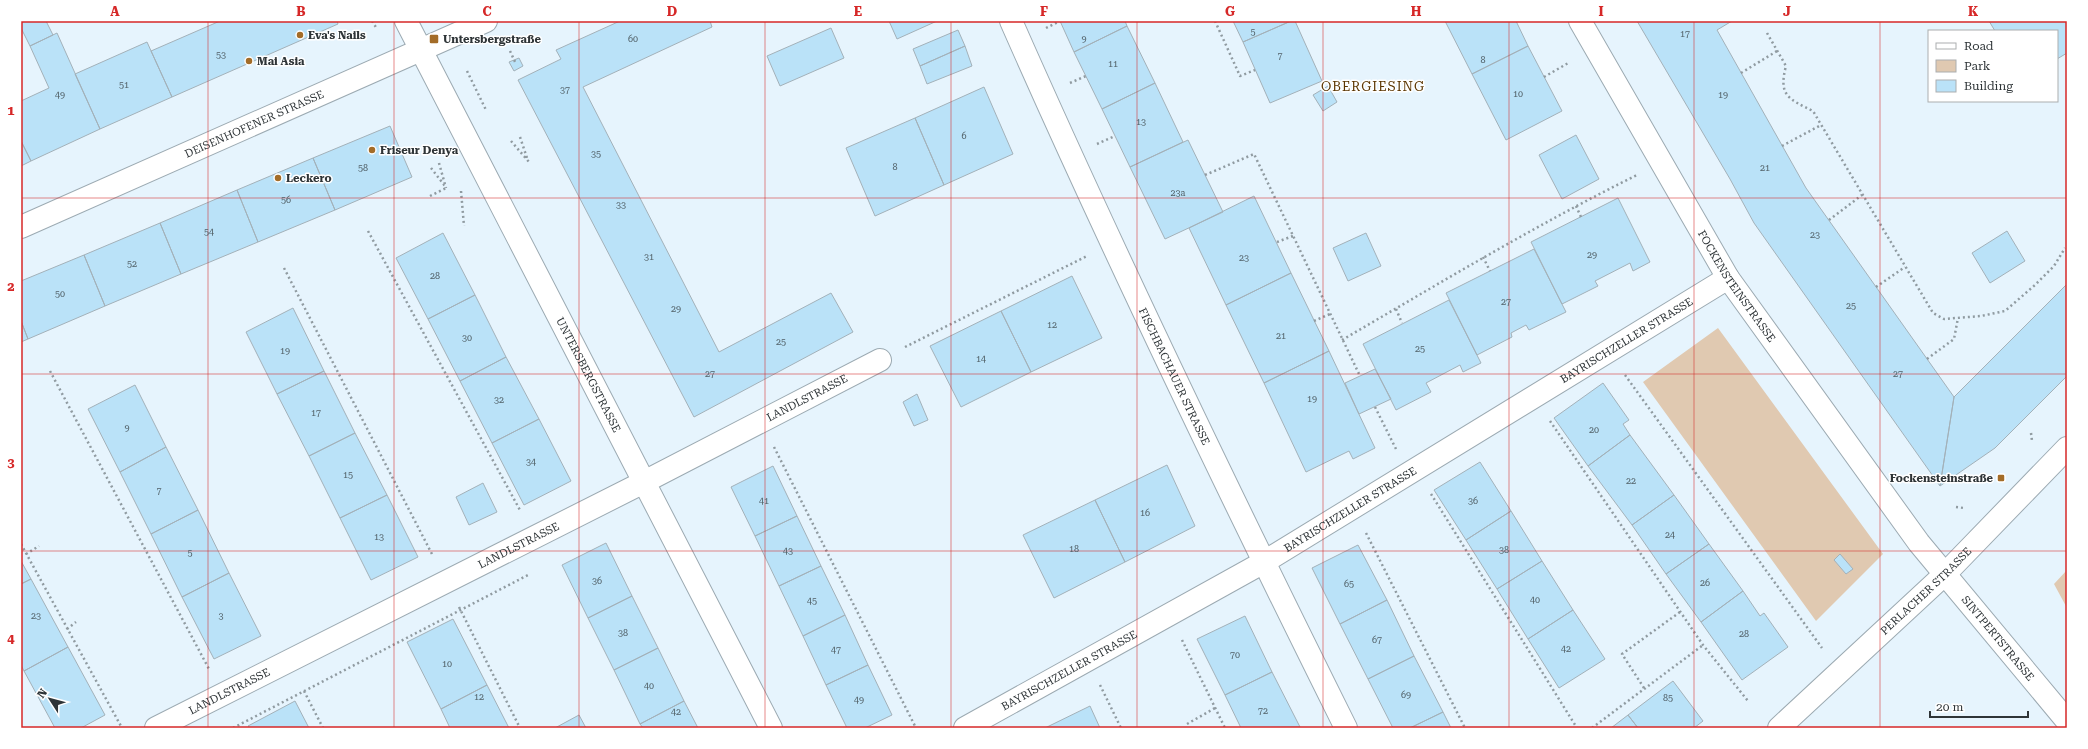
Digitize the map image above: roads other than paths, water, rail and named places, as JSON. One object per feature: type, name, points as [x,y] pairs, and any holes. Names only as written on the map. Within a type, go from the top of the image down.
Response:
[{"type":"street","name":"UNTERSBERGSTRASSE","points":[[406,21],[422,49],[454,116],[771,728]]},
{"type":"street","name":"DEISENHOFENER STRASSE","points":[[21,227],[486,21]]},
{"type":"street","name":"FISCHBACHAUER STRASSE","points":[[1011,21],[1112,244],[1264,562],[1346,728]]},
{"type":"street","name":"FOCKENSTEINSTRASSE","points":[[1580,21],[1728,278],[1919,543],[1945,574]]},
{"type":"street","name":"BAYRISCHZELLER STRASSE","points":[[965,728],[1264,562],[1728,278]]},
{"type":"street","name":"LANDLSTRASSE","points":[[156,728],[644,482],[880,360]]},
{"type":"street","name":"PERLACHER STRASSE","points":[[1779,728],[1945,574],[2067,448]]},
{"type":"street","name":"SINTPERTSTRASSE","points":[[1945,574],[2067,721]]},
{"type":"place","name":"Eva's Nails","points":[[300,35]]},
{"type":"place","name":"Untersbergstraße","points":[[434,39]]},
{"type":"place","name":"Mai Asia","points":[[249,61]]},
{"type":"place","name":"Friseur Denya","points":[[372,150]]},
{"type":"place","name":"Leckero","points":[[278,178]]},
{"type":"place","name":"Fockensteinstraße","points":[[2001,478]]},
{"type":"district","name":"OBERGIESING","points":[[1373,86]]}]
